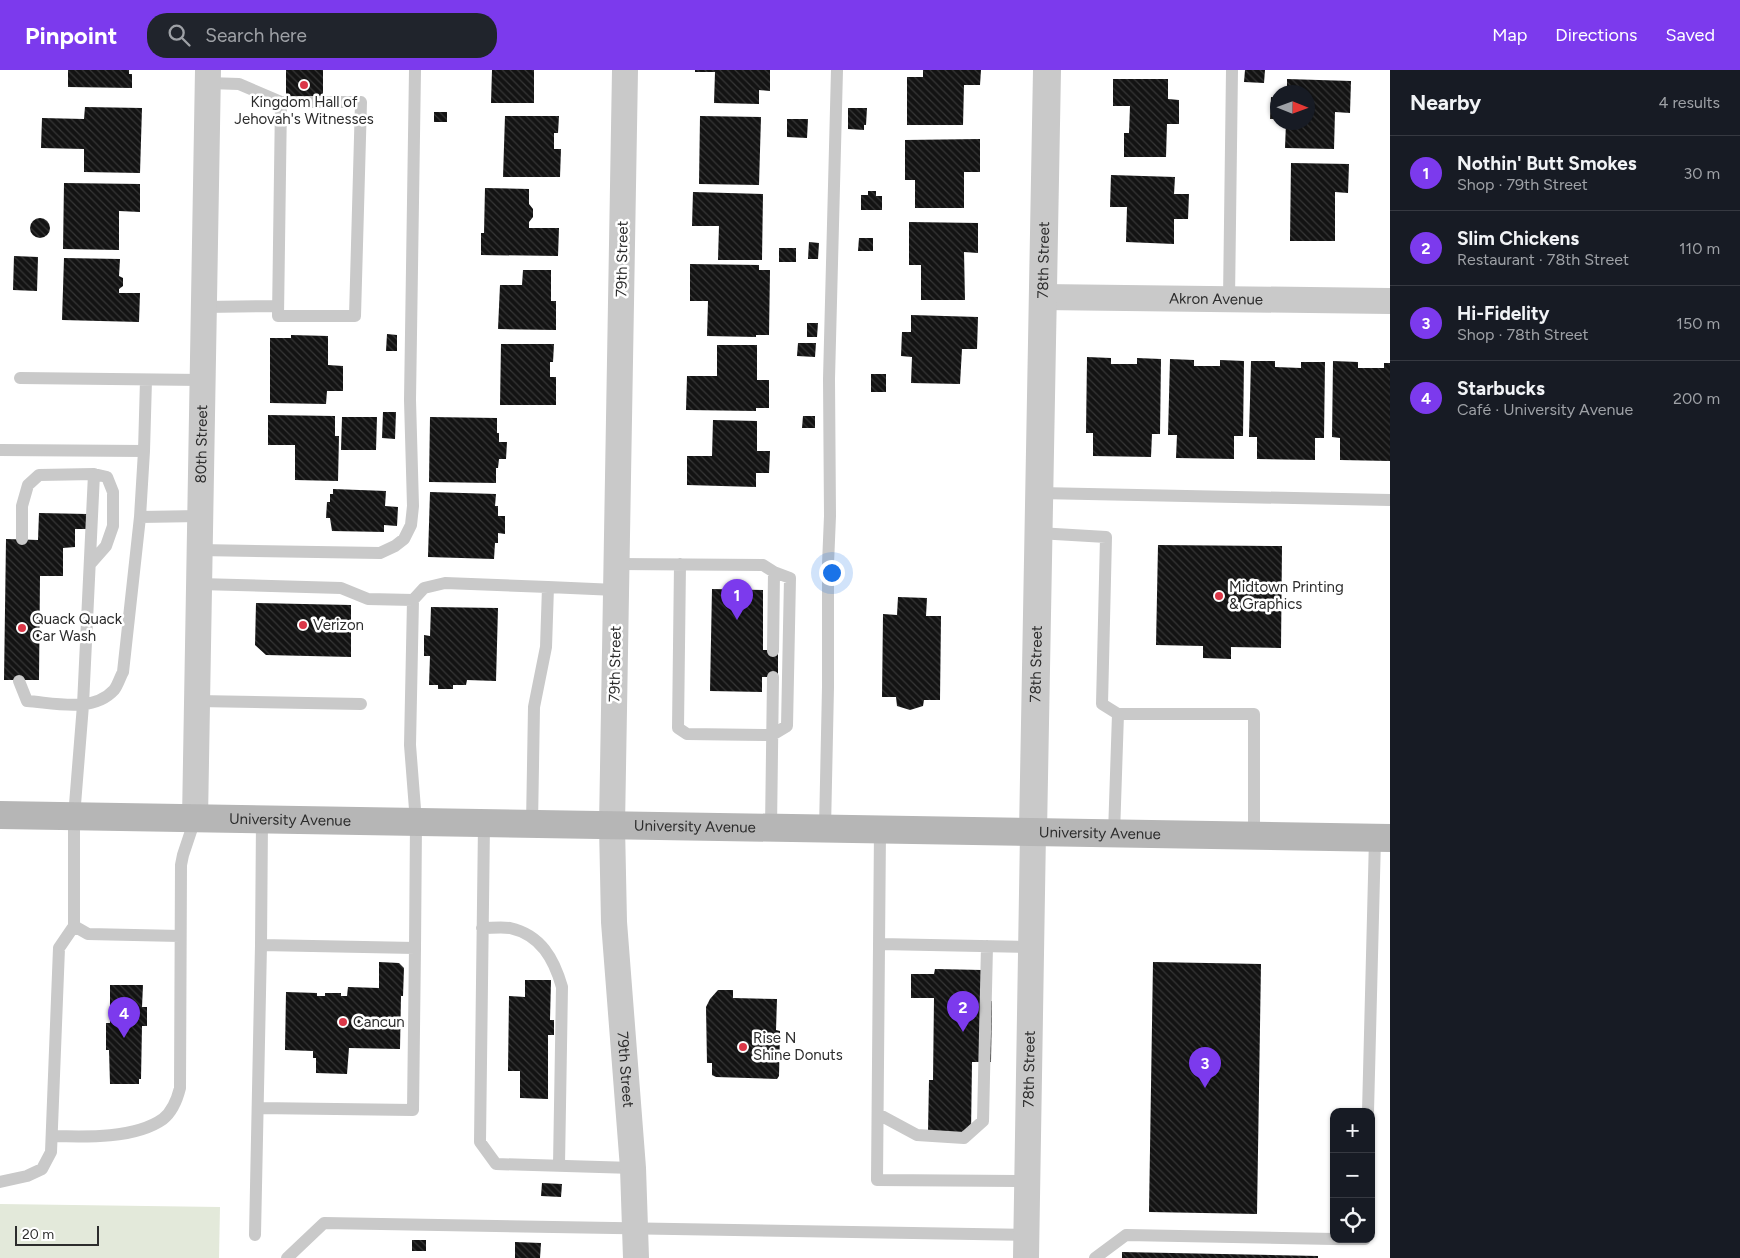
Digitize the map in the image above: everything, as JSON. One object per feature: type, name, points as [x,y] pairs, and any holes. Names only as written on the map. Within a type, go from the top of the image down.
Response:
[{"type":"main road","name":"University Avenue","points":[[0,816],[1382,838]]},
{"type":"street","name":"79th Street","points":[[625,70],[612,826],[614,922],[633,1168],[636,1258]]},
{"type":"street","name":"78th Street","points":[[1026,1247],[1046,70]]},
{"type":"street","name":"80th Street","points":[[194,819],[208,77]]},
{"type":"street","name":"Akron Avenue","points":[[1042,297],[1390,301]]},
{"type":"lane","points":[[199,550],[380,553],[404,539],[411,525],[413,506],[410,400],[415,70]]},
{"type":"lane","points":[[825,829],[830,516],[829,379],[837,70]]},
{"type":"lane","points":[[1229,299],[1232,70]]},
{"type":"lane","points":[[208,77],[239,84],[281,102],[361,102],[355,316],[278,316],[281,102]]},
{"type":"lane","points":[[204,307],[278,306]]},
{"type":"lane","points":[[20,378],[202,380]]},
{"type":"lane","points":[[19,680],[27,701],[83,705],[105,697],[116,689],[123,672],[140,517],[146,380]]},
{"type":"lane","points":[[0,450],[144,451]]},
{"type":"lane","points":[[0,1182],[27,1176],[42,1169],[51,1152],[59,948],[74,926],[74,817],[83,705],[94,474]]},
{"type":"lane","points":[[22,540],[22,506],[28,486],[39,475],[94,474],[107,477],[114,492],[113,526],[106,546],[91,563]]},
{"type":"lane","points":[[1039,493],[1390,500]]},
{"type":"lane","points":[[140,517],[200,516]]},
{"type":"lane","points":[[1038,533],[1106,537],[1102,704],[1118,714],[1254,714],[1254,836]]},
{"type":"lane","points":[[617,564],[680,564],[762,565],[790,578],[787,726],[772,735],[687,734],[678,728],[680,564]]},
{"type":"lane","points":[[774,572],[774,651]]},
{"type":"lane","points":[[258,1108],[413,1110],[416,822],[410,745],[413,600],[424,588],[445,583],[616,590]]},
{"type":"lane","points":[[199,584],[341,588],[368,599],[413,600]]},
{"type":"lane","points":[[532,824],[534,707],[546,647],[548,586]]},
{"type":"lane","points":[[771,828],[773,678]]},
{"type":"lane","points":[[197,701],[361,704]]},
{"type":"lane","points":[[1114,834],[1118,714]]},
{"type":"lane","points":[[52,1136],[113,1136],[147,1127],[164,1118],[175,1105],[180,1088],[181,866],[194,819]]},
{"type":"lane","points":[[255,1235],[262,820]]},
{"type":"lane","points":[[484,824],[480,1142],[496,1164],[633,1168]]},
{"type":"lane","points":[[880,830],[877,1180],[1027,1181]]},
{"type":"lane","points":[[1368,1108],[1382,838]]},
{"type":"lane","points":[[74,926],[88,934],[180,936]]},
{"type":"lane","points":[[482,928],[509,928],[526,934],[547,950],[556,968],[562,987],[559,1166]]},
{"type":"lane","points":[[261,944],[415,948]]},
{"type":"lane","points":[[880,944],[1031,947]]},
{"type":"lane","points":[[878,1114],[917,1135],[964,1138],[983,1122],[987,946]]},
{"type":"lane","points":[[287,1258],[324,1223],[636,1228],[1026,1247]]},
{"type":"lane","points":[[1095,1258],[1126,1234],[1330,1239]]},
{"type":"green space","points":[[0,1204],[220,1207],[219,1258],[0,1258]]},
{"type":"building","points":[[68,70],[129,70],[129,74],[132,74],[132,88],[68,87]]},
{"type":"building","name":"Kingdom Hall of Jehovah's Witnesses","points":[[286,70],[323,70],[323,99],[286,99]]},
{"type":"building","points":[[492,70],[534,70],[534,103],[491,103]]},
{"type":"building","points":[[695,70],[770,70],[770,91],[759,90],[759,104],[714,103],[715,72],[695,72]]},
{"type":"building","points":[[923,70],[981,70],[980,85],[964,85],[963,125],[907,125],[907,77],[923,77]]},
{"type":"building","points":[[1245,70],[1265,70],[1264,83],[1244,82]]},
{"type":"building","points":[[1113,79],[1168,79],[1168,99],[1179,100],[1179,124],[1167,124],[1166,157],[1124,157],[1124,133],[1129,133],[1130,106],[1113,106]]},
{"type":"building","points":[[1287,79],[1351,81],[1350,113],[1335,112],[1334,149],[1285,148],[1286,130],[1315,130],[1315,85],[1287,85]]},
{"type":"building","points":[[85,107],[142,108],[140,173],[84,172],[84,149],[41,148],[42,118],[84,119]]},
{"type":"building","points":[[848,108],[867,108],[864,130],[848,129]]},
{"type":"building","points":[[434,112],[447,112],[447,122],[434,122]]},
{"type":"building","points":[[505,116],[559,116],[558,133],[554,133],[554,149],[561,149],[560,177],[503,177]]},
{"type":"building","points":[[700,116],[761,117],[759,185],[699,184]]},
{"type":"building","points":[[787,119],[808,119],[807,138],[787,137]]},
{"type":"building","points":[[980,139],[980,172],[964,172],[964,208],[915,208],[915,180],[905,180],[905,140]]},
{"type":"building","points":[[1291,163],[1349,164],[1348,193],[1335,192],[1335,241],[1290,241]]},
{"type":"building","points":[[1111,175],[1175,177],[1174,194],[1189,194],[1188,219],[1174,219],[1174,244],[1126,242],[1127,207],[1110,207]]},
{"type":"building","points":[[64,183],[140,184],[140,212],[119,211],[119,250],[63,249]]},
{"type":"building","points":[[485,188],[529,189],[529,204],[533,209],[533,217],[529,222],[529,228],[559,228],[558,256],[481,255],[481,233],[484,233]]},
{"type":"building","points":[[868,191],[876,191],[876,196],[882,196],[882,210],[861,210],[861,195],[868,195]]},
{"type":"building","points":[[693,192],[763,194],[762,260],[718,260],[719,226],[692,226]]},
{"type":"building","points":[[40,218],[47,221],[50,228],[47,235],[40,238],[33,235],[30,228],[33,221]]},
{"type":"building","points":[[909,222],[978,223],[978,253],[964,252],[965,300],[921,300],[921,265],[909,265]]},
{"type":"building","points":[[859,238],[873,238],[873,251],[858,251]]},
{"type":"building","points":[[809,242],[819,243],[818,259],[808,259]]},
{"type":"building","points":[[779,248],[796,248],[796,262],[779,262]]},
{"type":"building","points":[[14,256],[38,257],[37,291],[13,290]]},
{"type":"building","points":[[64,258],[120,259],[119,276],[123,278],[123,286],[119,289],[119,293],[140,293],[139,322],[62,320]]},
{"type":"building","points":[[690,264],[759,265],[759,270],[770,270],[769,335],[756,335],[756,337],[707,336],[708,301],[690,301]]},
{"type":"building","points":[[523,270],[551,270],[551,301],[556,301],[556,330],[498,329],[500,285],[522,285]]},
{"type":"building","points":[[911,315],[978,317],[977,349],[962,349],[960,384],[911,383],[912,357],[901,356],[902,332],[911,332]]},
{"type":"building","points":[[807,323],[818,323],[817,337],[807,337]]},
{"type":"building","points":[[387,334],[397,335],[397,351],[386,351]]},
{"type":"building","points":[[291,335],[328,336],[328,365],[343,366],[343,391],[327,391],[326,404],[270,403],[270,338],[291,338]]},
{"type":"building","points":[[798,343],[816,343],[815,357],[797,356]]},
{"type":"building","points":[[501,344],[554,344],[553,362],[550,362],[550,377],[556,377],[556,405],[500,405]]},
{"type":"building","points":[[717,345],[757,345],[757,380],[769,380],[769,408],[756,408],[756,411],[686,410],[687,376],[717,376]]},
{"type":"building","points":[[1087,357],[1111,358],[1111,364],[1137,364],[1137,358],[1161,359],[1160,434],[1152,434],[1151,457],[1093,456],[1093,433],[1086,433]]},
{"type":"building","points":[[1170,359],[1194,360],[1194,366],[1220,366],[1220,360],[1244,361],[1243,436],[1234,436],[1234,459],[1176,458],[1177,435],[1168,435]]},
{"type":"building","points":[[1251,361],[1275,361],[1275,367],[1301,368],[1301,362],[1325,362],[1324,438],[1315,438],[1315,460],[1257,459],[1257,437],[1249,437]]},
{"type":"building","points":[[1333,361],[1358,362],[1358,368],[1384,368],[1384,363],[1390,363],[1390,461],[1340,460],[1340,438],[1332,437]]},
{"type":"building","points":[[871,374],[886,374],[886,392],[871,392]]},
{"type":"building","points":[[383,412],[396,412],[395,439],[382,438]]},
{"type":"building","points":[[268,415],[335,416],[335,436],[339,436],[338,481],[295,480],[295,445],[268,445]]},
{"type":"building","points":[[803,416],[815,416],[815,428],[802,428]]},
{"type":"building","points":[[342,417],[377,417],[376,450],[341,450]]},
{"type":"building","points":[[430,417],[497,418],[499,442],[507,442],[506,459],[499,459],[498,468],[496,468],[496,483],[429,482]]},
{"type":"building","points":[[713,420],[757,421],[757,451],[770,451],[769,473],[756,473],[756,487],[687,485],[687,456],[712,456]]},
{"type":"building","points":[[333,489],[386,491],[385,506],[398,507],[397,526],[384,525],[384,532],[332,531],[330,518],[326,518],[327,502],[330,502],[330,494],[333,494]]},
{"type":"building","points":[[430,492],[496,494],[495,506],[498,506],[498,516],[505,516],[505,534],[498,533],[498,543],[495,543],[494,559],[428,557]]},
{"type":"building","name":"Quack Quack Car Wash","points":[[39,513],[87,514],[86,529],[75,529],[75,547],[63,548],[63,576],[40,576],[39,680],[4,680],[6,539],[38,540]]},
{"type":"building","name":"Midtown Printing & Graphics","points":[[1158,545],[1282,546],[1281,648],[1231,647],[1231,659],[1203,658],[1203,646],[1156,645]]},
{"type":"building","points":[[712,589],[763,590],[763,650],[778,650],[778,677],[762,677],[762,692],[710,691]]},
{"type":"building","points":[[898,597],[927,598],[926,616],[941,616],[940,700],[924,700],[923,706],[910,710],[897,706],[896,697],[882,697],[883,614],[897,615]]},
{"type":"building","name":"Verizon","points":[[256,603],[351,605],[351,657],[266,655],[255,645]]},
{"type":"building","points":[[431,607],[498,608],[496,681],[467,680],[466,685],[453,685],[453,689],[438,689],[438,685],[429,685],[430,656],[424,656],[424,635],[430,636]]},
{"type":"building","name":"Cancun","points":[[379,962],[399,963],[404,968],[403,996],[401,996],[400,1049],[349,1048],[347,1074],[316,1073],[316,1058],[313,1058],[313,1051],[285,1050],[286,992],[317,993],[317,996],[325,996],[325,993],[341,993],[341,996],[347,996],[348,987],[379,988]]},
{"type":"building","points":[[1153,962],[1261,964],[1257,1214],[1149,1212]]},
{"type":"building","points":[[935,969],[982,970],[981,1001],[992,1001],[991,1062],[972,1062],[971,1132],[928,1132],[929,1080],[933,1080],[934,998],[911,998],[911,974],[934,974]]},
{"type":"building","points":[[525,980],[551,980],[550,1020],[554,1020],[554,1035],[548,1035],[548,1099],[520,1098],[520,1071],[508,1071],[509,996],[525,997]]},
{"type":"building","points":[[110,985],[143,985],[142,1007],[147,1007],[147,1026],[142,1026],[141,1079],[139,1079],[139,1084],[110,1084],[109,1050],[106,1050],[106,1023],[110,1023]]},
{"type":"building","name":"Rise N Shine Donuts","points":[[718,990],[733,990],[733,998],[777,999],[776,1030],[780,1031],[779,1076],[777,1079],[716,1077],[712,1075],[712,1063],[707,1063],[706,1007]]},
{"type":"building","points":[[542,1183],[562,1184],[561,1197],[541,1196]]},
{"type":"building","points":[[412,1240],[426,1240],[426,1251],[412,1251]]},
{"type":"building","points":[[515,1242],[541,1243],[540,1258],[515,1258]]},
{"type":"building","points":[[1122,1252],[1318,1256],[1318,1258],[1122,1258]]},
{"type":"place","name":"Kingdom Hall of Jehovah's Witnesses","points":[[304,85]]},
{"type":"place","name":"Midtown Printing & Graphics","points":[[1219,596]]},
{"type":"place","name":"Nothin' Butt Smokes","points":[[737,620]]},
{"type":"place","name":"Verizon","points":[[303,625]]},
{"type":"place","name":"Quack Quack Car Wash","points":[[22,628]]},
{"type":"place","name":"Cancun","points":[[343,1022]]},
{"type":"place","name":"Slim Chickens","points":[[963,1032]]},
{"type":"place","name":"Starbucks","points":[[124,1038]]},
{"type":"place","name":"Rise N Shine Donuts","points":[[743,1047]]},
{"type":"place","name":"Hi-Fidelity","points":[[1205,1088]]}]
